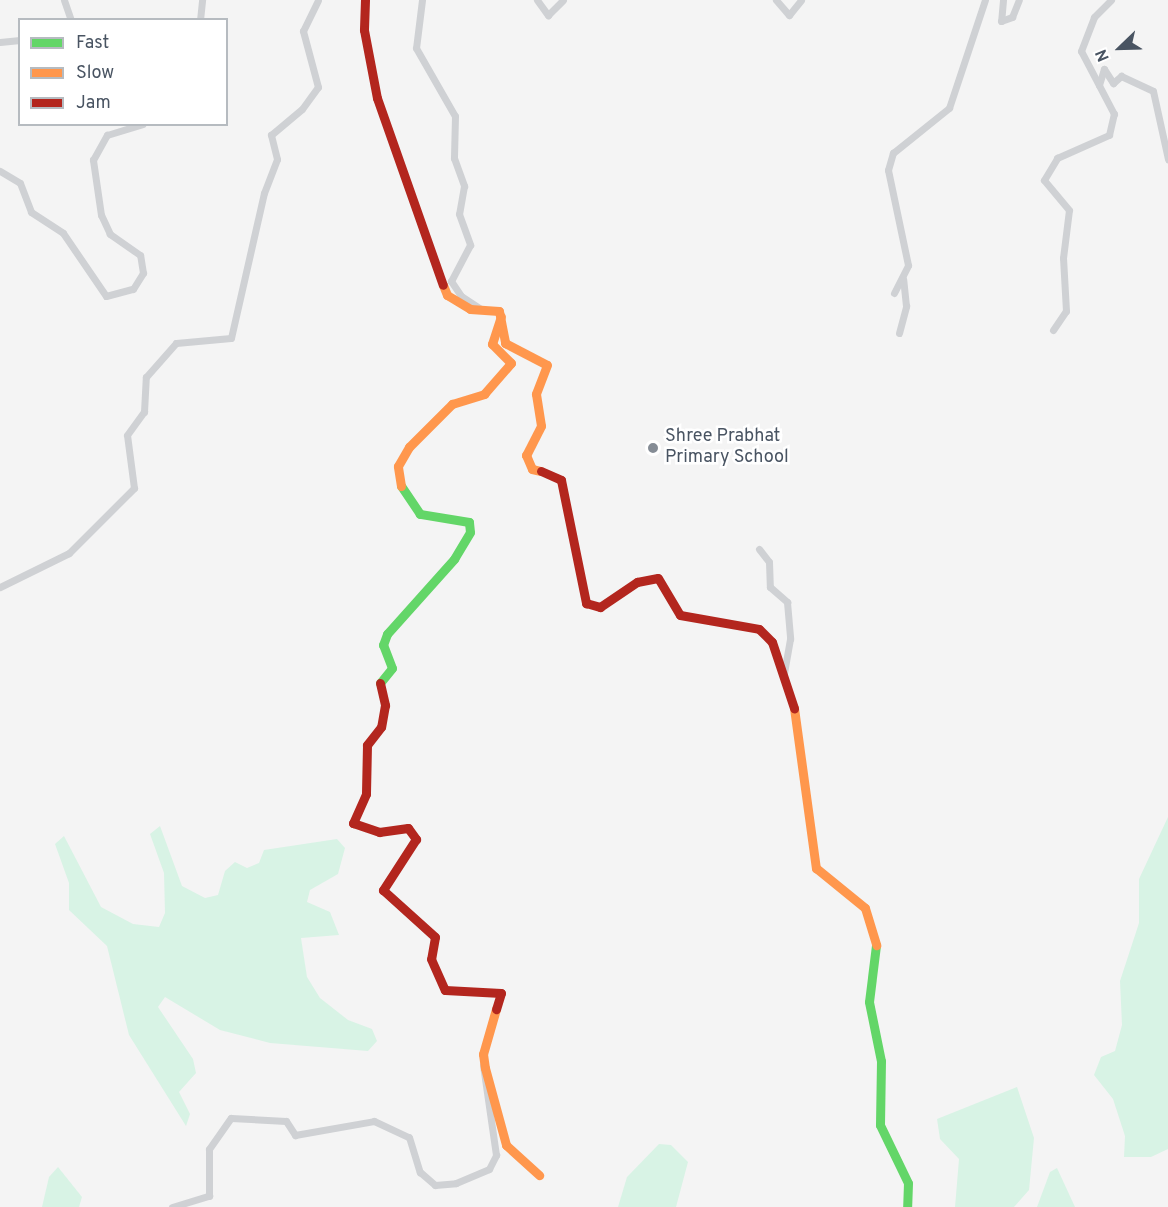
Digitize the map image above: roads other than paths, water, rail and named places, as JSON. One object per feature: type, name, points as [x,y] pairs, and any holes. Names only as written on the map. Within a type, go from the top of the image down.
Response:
[{"type":"main road","points":[[365,0],[364,30],[377,98],[419,227],[447,295],[501,316]]},
{"type":"main road","points":[[501,316],[505,343],[547,365],[537,387],[541,426],[526,454],[532,469],[558,474],[561,480],[586,603],[600,607],[637,582],[658,578],[680,615],[767,635],[800,723],[816,868],[865,908],[876,943],[869,1002],[881,1061],[880,1125],[908,1184],[907,1207]]},
{"type":"main road","points":[[501,316],[492,344],[511,363],[484,394],[452,404],[409,447],[398,466],[402,492],[420,514],[469,522],[470,532],[454,559],[387,634],[383,645],[392,668],[380,683],[383,716],[367,745],[366,794],[353,823],[379,832],[408,828],[416,839],[383,890],[435,937],[431,959],[445,990],[501,993],[484,1056],[506,1145],[539,1175]]},
{"type":"street","points":[[63,0],[70,18]]},
{"type":"street","points":[[200,18],[202,0]]},
{"type":"street","points":[[0,587],[69,553],[134,488],[127,435],[144,412],[146,377],[176,343],[231,338],[264,193],[278,159],[271,135],[302,109],[318,87],[303,31],[318,0]]},
{"type":"street","points":[[422,0],[416,48],[455,116],[454,158],[464,186],[459,214],[470,245],[451,281],[461,296],[481,309]]},
{"type":"street","points":[[537,0],[548,15],[563,0]]},
{"type":"street","points":[[776,0],[789,15],[801,0]]},
{"type":"street","points":[[899,333],[906,306],[903,279],[908,241],[888,170],[893,153],[949,108],[985,0]]},
{"type":"street","points":[[1003,0],[1000,21],[1011,17],[1019,0]]},
{"type":"street","points":[[1053,330],[1066,311],[1063,258],[1069,210],[1044,180],[1058,158],[1109,135],[1114,114],[1081,51],[1094,16],[1111,0]]},
{"type":"street","points":[[0,42],[18,40]]},
{"type":"street","points":[[1099,85],[1104,69],[1113,83],[1121,76],[1153,91],[1168,159]]},
{"type":"street","points":[[0,171],[20,183],[31,212],[63,233],[106,296],[133,289],[143,273],[140,255],[110,234],[101,215],[93,160],[108,135],[136,126]]},
{"type":"street","points":[[894,293],[903,279]]},
{"type":"street","points":[[759,549],[769,562],[770,587],[787,602],[790,639],[783,680]]},
{"type":"street","points":[[172,1207],[209,1196],[209,1149],[231,1118],[286,1121],[295,1135],[374,1121],[409,1137],[420,1172],[435,1185],[456,1183],[489,1169],[496,1155],[481,1079],[484,1056]]},
{"type":"place","name":"Shree Prabhat Primary School","points":[[653,448]]}]
